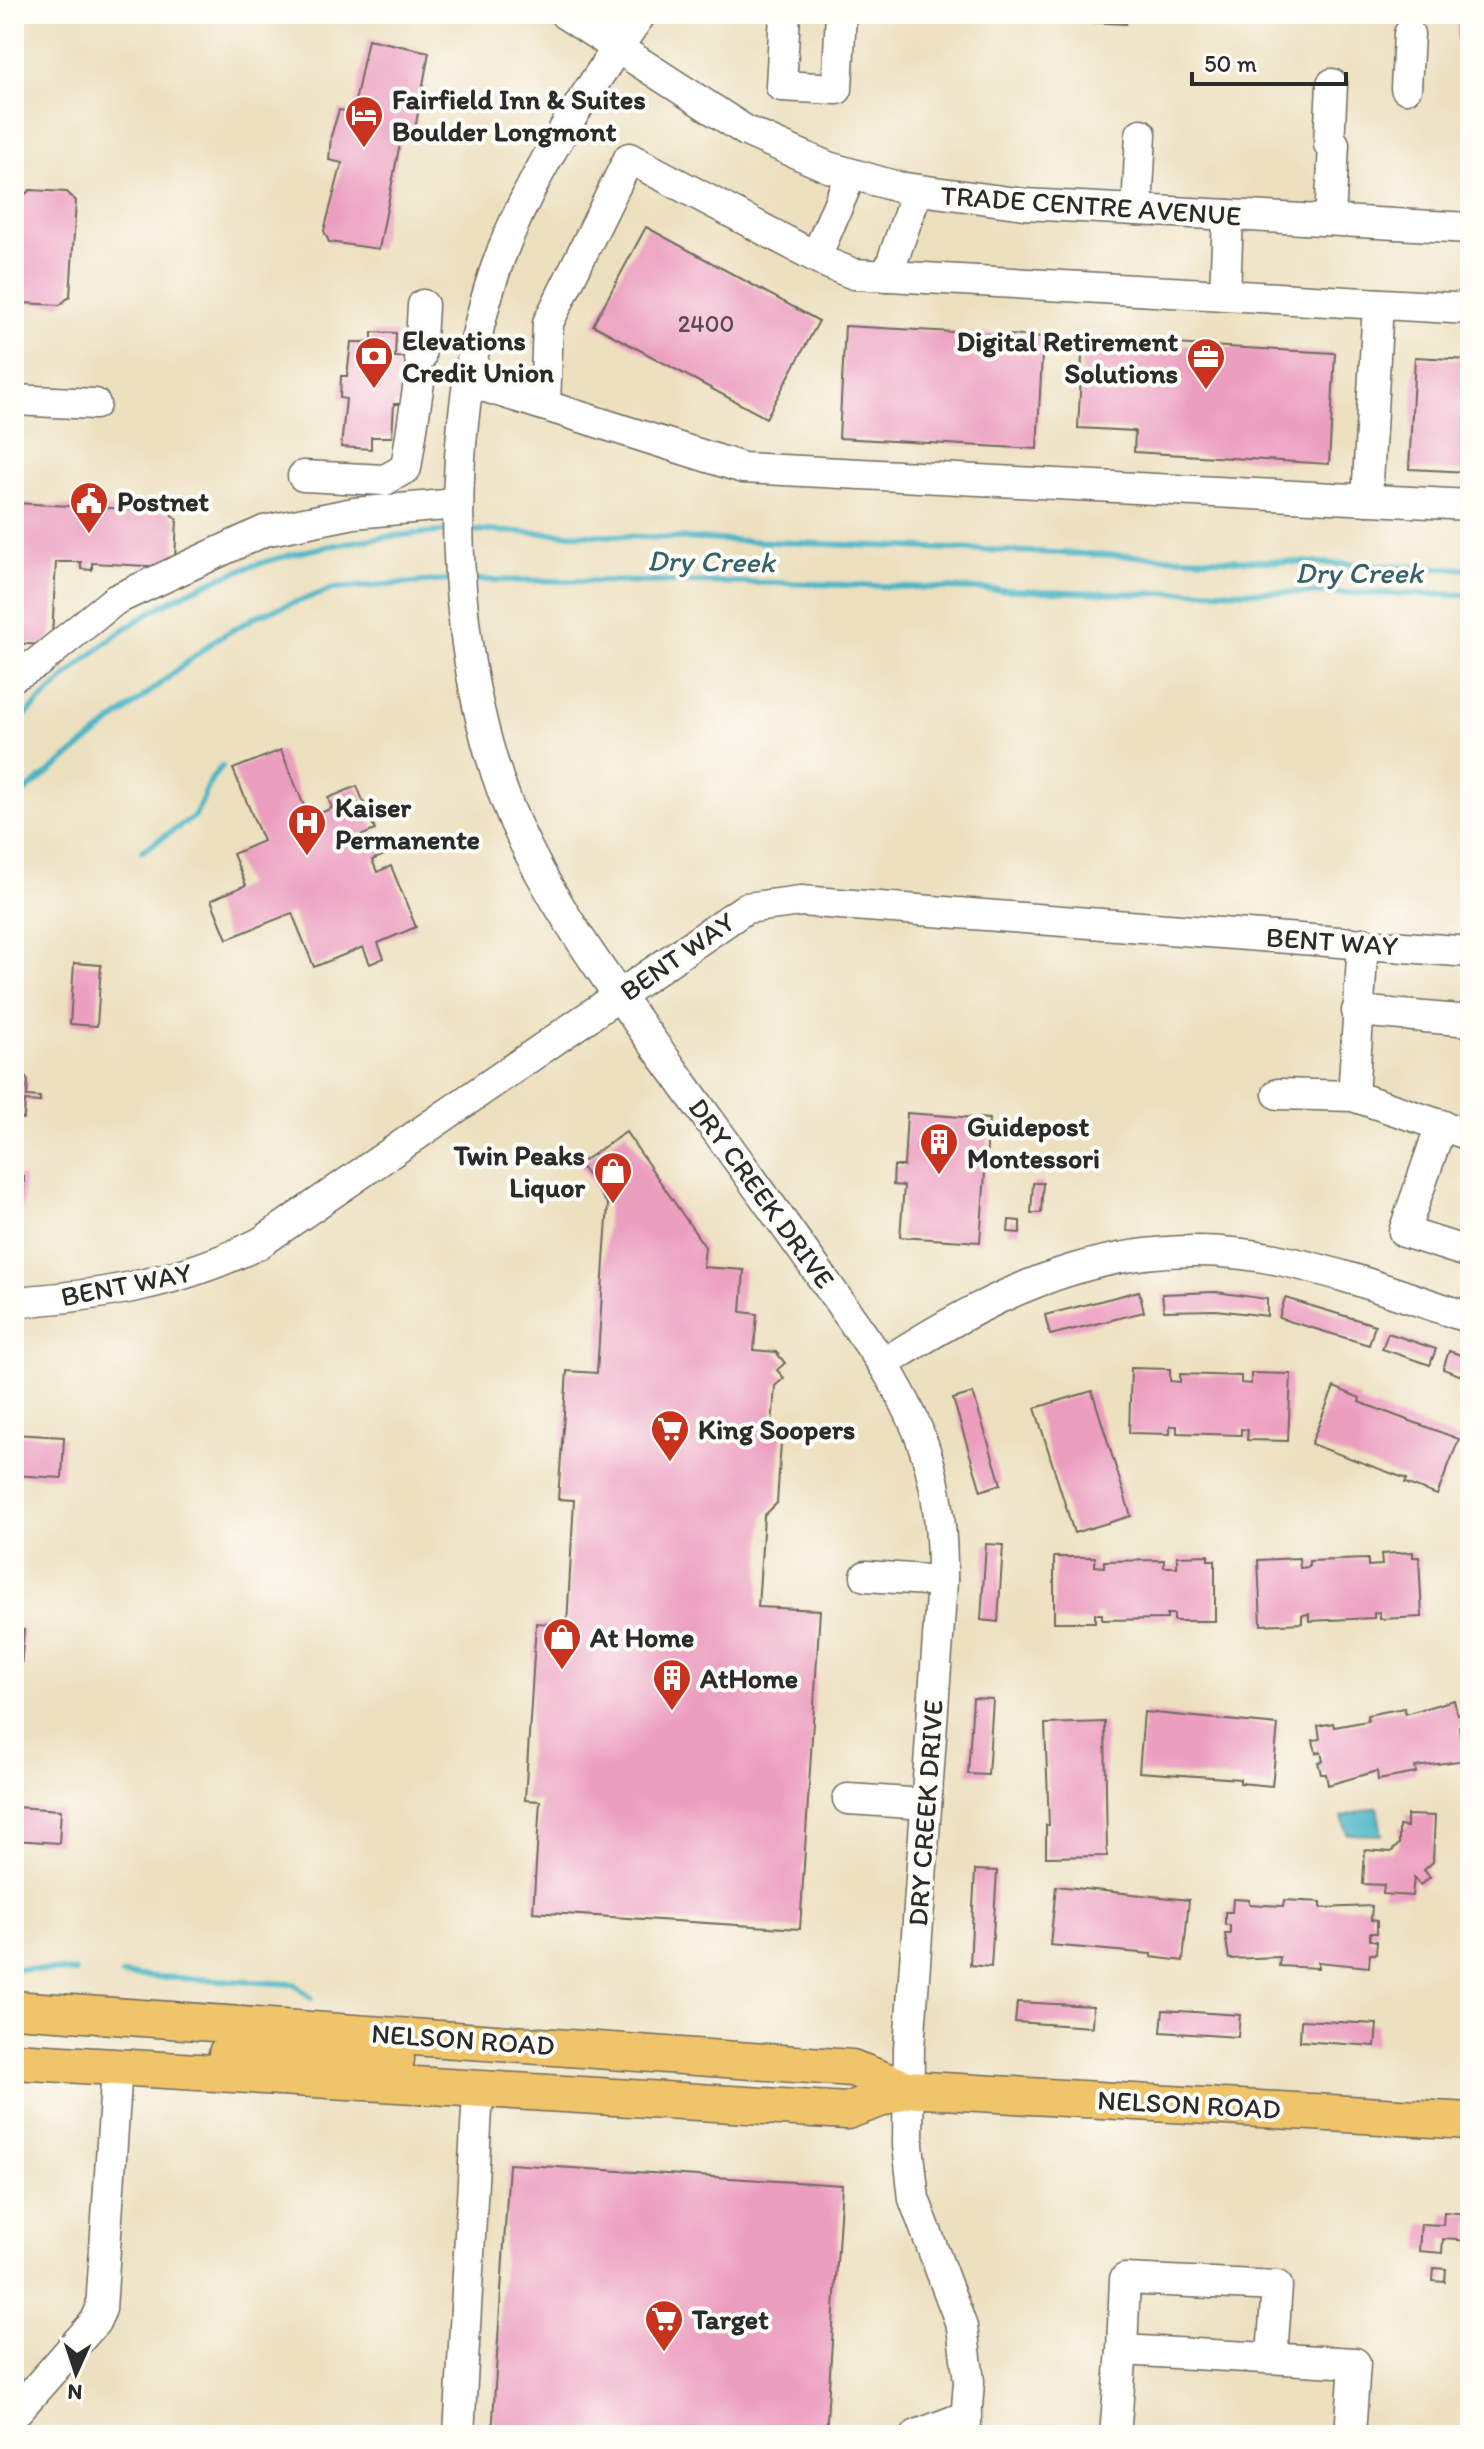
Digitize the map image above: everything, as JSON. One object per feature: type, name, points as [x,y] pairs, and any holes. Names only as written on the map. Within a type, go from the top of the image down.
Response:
[{"type":"main road","name":"NELSON ROAD","points":[[14,2009],[852,2068],[907,2089],[1470,2121]]},
{"type":"main road","points":[[156,2069],[205,2056],[250,2052],[462,2062],[476,2059],[484,2041]]},
{"type":"main road","name":"NELSON ROAD","points":[[14,2061],[847,2111],[907,2089]]},
{"type":"street","name":"TRADE CENTRE AVENUE","points":[[565,14],[746,131],[851,174],[917,191],[995,202],[1470,228]]},
{"type":"street","name":"DRY CREEK DRIVE","points":[[641,14],[568,120],[519,212],[499,260],[463,419],[457,504],[461,598],[485,728],[512,813],[535,863],[619,996],[883,1364],[902,1393],[929,1455],[940,1501],[942,1581],[907,2089],[911,2186],[958,2310],[968,2361],[966,2426]]},
{"type":"street","points":[[785,14],[781,86],[837,89],[841,14]]},
{"type":"street","points":[[1406,88],[1409,34]]},
{"type":"street","points":[[1330,220],[1332,84]]},
{"type":"street","points":[[1137,210],[1141,134]]},
{"type":"street","points":[[545,405],[548,323],[629,158],[854,274],[1470,309]]},
{"type":"street","points":[[816,257],[851,174]]},
{"type":"street","points":[[887,276],[917,191]]},
{"type":"street","points":[[1225,295],[1228,215]]},
{"type":"street","points":[[1367,500],[1378,304]]},
{"type":"street","points":[[303,476],[385,480],[406,468],[419,370],[423,305]]},
{"type":"street","points":[[470,382],[743,468],[1470,505]]},
{"type":"street","points":[[14,400],[95,404]]},
{"type":"street","points":[[14,676],[37,663],[115,600],[256,535],[354,513],[457,504]]},
{"type":"street","name":"BENT WAY","points":[[14,1302],[104,1294],[171,1280],[260,1243],[746,908],[801,901],[1470,952]]},
{"type":"street","points":[[1353,1096],[1363,943]]},
{"type":"street","points":[[1357,1011],[1470,1021]]},
{"type":"street","points":[[1278,1094],[1353,1096],[1470,1135]]},
{"type":"street","points":[[1441,1125],[1404,1232],[1470,1253]]},
{"type":"street","points":[[883,1364],[947,1322],[1033,1281],[1113,1258],[1163,1252],[1222,1251],[1282,1260],[1470,1318]]},
{"type":"street","points":[[866,1576],[942,1581]]},
{"type":"street","points":[[848,1799],[926,1804]]},
{"type":"street","points":[[14,2414],[95,2322],[101,2309],[117,2067]]},
{"type":"street","points":[[459,2435],[478,2091]]},
{"type":"street","points":[[1115,2435],[1125,2279],[1277,2286],[1272,2356]]},
{"type":"street","points":[[1122,2350],[1355,2363],[1350,2435]]},
{"type":"street","points":[[917,2435],[966,2426]]},
{"type":"water","points":[[1377,1807],[1382,1835],[1347,1834],[1342,1817]]},
{"type":"building","points":[[1007,14],[1127,14],[1126,24],[1007,18]]},
{"type":"building","points":[[1177,14],[1282,14],[1282,23],[1177,18]]},
{"type":"building","points":[[1457,14],[1470,14],[1470,39],[1456,38]]},
{"type":"building","name":"Fairfield Inn & Suites Boulder Longmont","points":[[368,39],[429,52],[414,135],[401,138],[379,249],[329,242],[324,231],[342,163],[329,160],[331,136],[339,110],[353,112]]},
{"type":"building","points":[[30,190],[67,192],[76,201],[70,296],[60,305],[22,303],[14,292],[20,199]]},
{"type":"building","points":[[646,227],[819,321],[766,418],[593,325]]},
{"type":"building","points":[[845,326],[1043,337],[1037,449],[839,438]]},
{"type":"building","name":"Elevations Credit Union","points":[[372,332],[396,333],[395,357],[426,358],[406,404],[394,404],[392,437],[371,437],[371,449],[341,447],[346,399],[340,398],[341,376],[347,376],[351,342],[372,342]]},
{"type":"building","name":"Digital Retirement Solutions","points":[[1083,339],[1335,353],[1329,464],[1134,452],[1135,431],[1078,428]]},
{"type":"building","points":[[1415,357],[1470,360],[1470,472],[1409,469]]},
{"type":"building","points":[[14,503],[168,511],[177,520],[175,559],[165,567],[92,563],[92,570],[81,569],[81,562],[56,562],[52,636],[42,645],[14,643]]},
{"type":"building","name":"Kaiser Permanente","points":[[281,750],[309,818],[332,808],[328,798],[357,786],[375,830],[360,836],[365,849],[382,842],[387,854],[372,860],[377,872],[391,866],[416,927],[378,943],[384,958],[370,964],[363,947],[314,967],[292,913],[227,939],[211,900],[246,885],[233,854],[263,841],[233,769]]},
{"type":"building","points":[[74,963],[101,965],[97,1026],[70,1024]]},
{"type":"building","points":[[14,1074],[24,1075],[28,1081],[27,1096],[40,1097],[40,1102],[25,1101],[24,1119],[14,1118]]},
{"type":"building","name":"Guidepost Montessori","points":[[907,1113],[989,1119],[980,1242],[900,1237],[904,1186],[893,1185],[894,1166],[904,1166]]},
{"type":"building","points":[[626,1132],[705,1247],[703,1267],[744,1270],[741,1312],[757,1314],[754,1350],[776,1352],[785,1363],[777,1370],[784,1378],[775,1386],[772,1427],[782,1427],[777,1503],[764,1516],[758,1607],[820,1610],[800,1929],[533,1912],[540,1801],[525,1800],[536,1623],[567,1625],[574,1500],[558,1499],[567,1371],[597,1373],[608,1205],[579,1164]]},
{"type":"building","points":[[14,1176],[24,1177],[23,1208],[14,1208]]},
{"type":"building","points":[[1033,1183],[1043,1183],[1041,1213],[1031,1213]]},
{"type":"building","points":[[1009,1220],[1020,1221],[1020,1233],[1008,1232]]},
{"type":"building","points":[[1139,1291],[1144,1312],[1050,1335],[1045,1315]]},
{"type":"building","points":[[1216,1292],[1267,1299],[1267,1316],[1216,1310],[1164,1311],[1162,1294]]},
{"type":"building","points":[[1285,1298],[1375,1325],[1369,1345],[1279,1318]]},
{"type":"building","points":[[1388,1333],[1436,1349],[1430,1365],[1382,1349]]},
{"type":"building","points":[[1449,1351],[1470,1358],[1470,1379],[1443,1369]]},
{"type":"building","points":[[1131,1368],[1170,1369],[1170,1381],[1180,1382],[1180,1374],[1241,1376],[1241,1383],[1251,1384],[1251,1373],[1291,1374],[1288,1441],[1247,1440],[1248,1430],[1241,1429],[1241,1435],[1177,1433],[1177,1426],[1170,1426],[1170,1434],[1129,1433]]},
{"type":"building","points":[[1334,1387],[1360,1398],[1359,1402],[1459,1439],[1437,1495],[1405,1483],[1407,1479],[1311,1444]]},
{"type":"building","points":[[1092,1391],[1131,1516],[1074,1533],[1035,1408]]},
{"type":"building","points":[[973,1393],[1001,1484],[981,1491],[953,1399]]},
{"type":"building","points":[[14,1434],[64,1437],[62,1478],[14,1475]]},
{"type":"building","points":[[986,1544],[1003,1545],[998,1622],[981,1620]]},
{"type":"building","points":[[1413,1552],[1413,1557],[1419,1557],[1422,1617],[1380,1619],[1380,1612],[1374,1613],[1374,1618],[1309,1621],[1309,1614],[1302,1615],[1302,1623],[1261,1625],[1258,1560],[1299,1558],[1300,1568],[1309,1567],[1309,1561],[1368,1559],[1368,1566],[1382,1565],[1381,1554]]},
{"type":"building","points":[[1208,1555],[1208,1560],[1215,1560],[1215,1621],[1174,1621],[1174,1614],[1167,1614],[1167,1619],[1102,1620],[1102,1614],[1095,1614],[1095,1622],[1054,1622],[1054,1557],[1095,1557],[1095,1566],[1104,1567],[1104,1561],[1164,1560],[1164,1567],[1177,1567],[1177,1556]]},
{"type":"building","points":[[14,1629],[24,1630],[20,1681],[14,1681]]},
{"type":"building","points":[[973,1698],[993,1699],[988,1775],[968,1774]]},
{"type":"building","points":[[1454,1700],[1457,1714],[1462,1713],[1465,1725],[1459,1726],[1460,1734],[1467,1732],[1470,1746],[1464,1747],[1466,1760],[1415,1767],[1416,1773],[1378,1780],[1377,1771],[1328,1785],[1326,1774],[1321,1774],[1318,1762],[1323,1761],[1321,1752],[1316,1753],[1313,1740],[1320,1739],[1318,1726],[1333,1723],[1334,1727],[1368,1721],[1367,1715],[1404,1708],[1405,1714]]},
{"type":"building","points":[[1144,1712],[1278,1725],[1272,1786],[1240,1783],[1240,1779],[1139,1772]]},
{"type":"building","points":[[1105,1722],[1107,1856],[1046,1857],[1046,1825],[1049,1825],[1045,1724]]},
{"type":"building","points":[[14,1807],[61,1810],[59,1843],[14,1840]]},
{"type":"building","points":[[1407,1815],[1435,1816],[1433,1862],[1424,1870],[1430,1877],[1420,1885],[1414,1878],[1412,1896],[1383,1894],[1384,1885],[1363,1884],[1365,1850],[1391,1852],[1399,1844],[1399,1826],[1407,1827]]},
{"type":"building","points":[[975,1870],[997,1871],[991,1967],[970,1965]]},
{"type":"building","points":[[1056,1886],[1189,1900],[1183,1961],[1151,1957],[1151,1954],[1050,1945]]},
{"type":"building","points":[[1233,1899],[1249,1900],[1249,1904],[1283,1906],[1284,1900],[1321,1902],[1321,1908],[1372,1906],[1371,1920],[1377,1921],[1377,1933],[1370,1933],[1370,1940],[1377,1941],[1376,1954],[1370,1954],[1369,1967],[1318,1962],[1318,1968],[1279,1966],[1280,1957],[1229,1959],[1225,1934],[1230,1934],[1230,1925],[1225,1925],[1225,1912],[1232,1912]]},
{"type":"building","points":[[1017,2002],[1093,2006],[1092,2027],[1015,2022]]},
{"type":"building","points":[[1163,2010],[1240,2015],[1238,2037],[1161,2032]]},
{"type":"building","points":[[1301,2020],[1377,2024],[1375,2046],[1300,2041]]},
{"type":"building","name":"Target","points":[[509,2164],[842,2185],[826,2435],[492,2435]]},
{"type":"building","points":[[1444,2212],[1470,2214],[1470,2241],[1443,2239],[1442,2253],[1419,2251],[1421,2224],[1443,2225]]},
{"type":"building","points":[[1434,2268],[1446,2269],[1445,2282],[1433,2281]]},
{"type":"waterway","points":[[466,530],[1470,569]]},
{"type":"waterway","points":[[14,726],[109,640],[144,616],[216,579],[292,554],[331,546],[451,531]]},
{"type":"waterway","name":"Dry Creek","points":[[18,797],[215,640],[259,615],[333,589],[451,580]]},
{"type":"waterway","name":"Dry Creek","points":[[470,580],[782,583],[1140,594],[1203,591],[1470,595]]},
{"type":"waterway","points":[[142,851],[195,816],[212,778],[222,766]]},
{"type":"waterway","points":[[14,1968],[75,1972]]},
{"type":"waterway","points":[[122,1975],[294,1984],[311,1998]]},
{"type":"place","name":"Fairfield Inn & Suites Boulder Longmont","points":[[364,149]]},
{"type":"place","name":"Elevations Credit Union","points":[[374,390]]},
{"type":"place","name":"Digital Retirement Solutions","points":[[1206,391]]},
{"type":"place","name":"Postnet","points":[[89,535]]},
{"type":"place","name":"Kaiser Permanente","points":[[307,857]]},
{"type":"place","name":"Guidepost Montessori","points":[[939,1176]]},
{"type":"place","name":"Twin Peaks Liquor","points":[[613,1205]]},
{"type":"place","name":"King Soopers","points":[[670,1463]]},
{"type":"place","name":"At Home","points":[[562,1671]]},
{"type":"place","name":"AtHome","points":[[672,1712]]},
{"type":"place","name":"Target","points":[[664,2353]]}]
